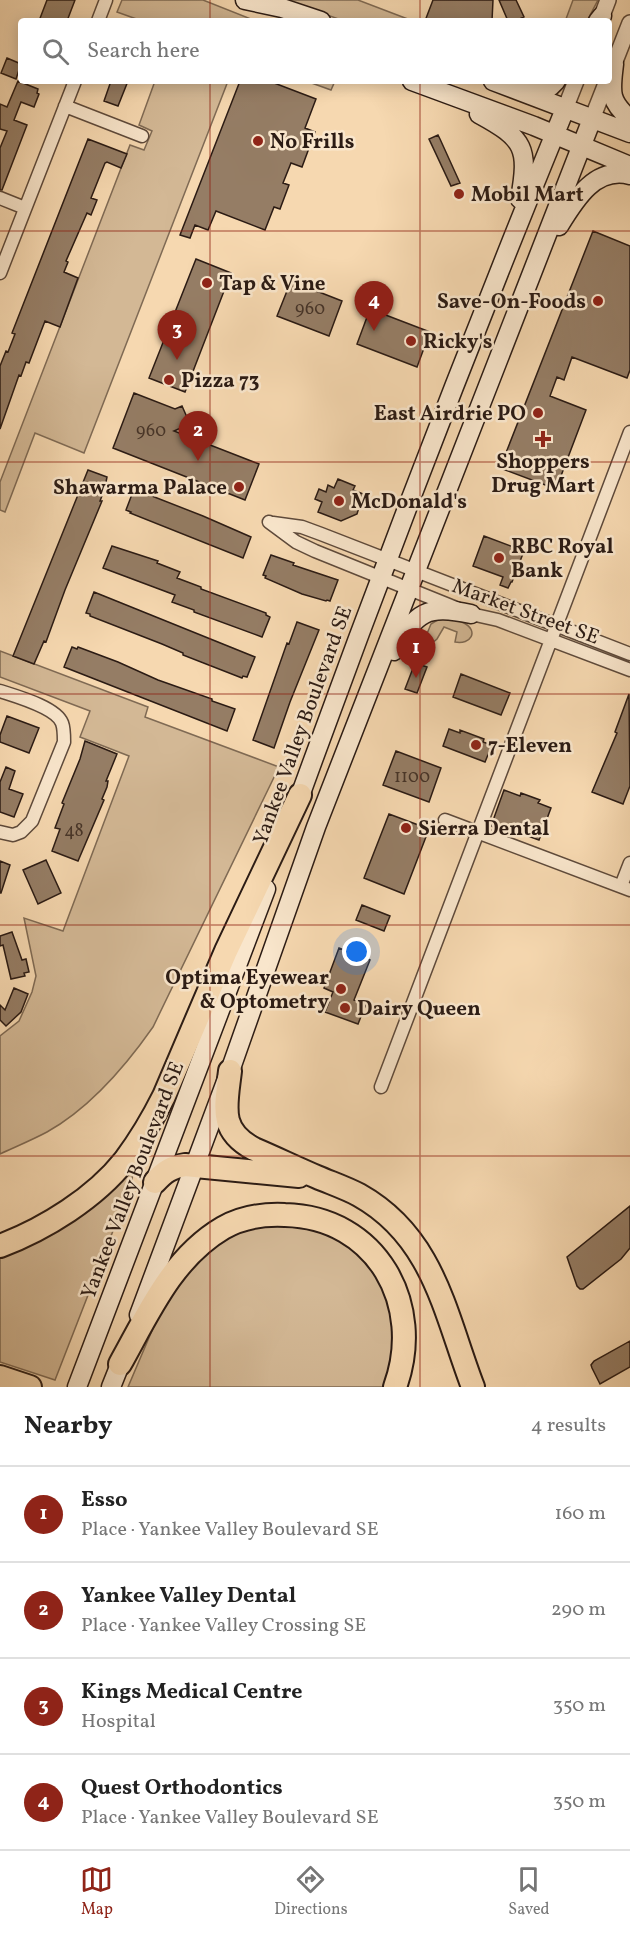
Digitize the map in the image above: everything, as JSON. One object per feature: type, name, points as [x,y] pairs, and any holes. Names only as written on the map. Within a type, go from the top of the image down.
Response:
[{"type":"highway","points":[[0,1246],[52,1222],[88,1196],[126,1158],[153,1118],[226,951],[300,795]]},
{"type":"highway","points":[[230,1071],[226,1114],[228,1124],[232,1132],[246,1145],[359,1194],[402,1228],[425,1259],[434,1277],[473,1387]]},
{"type":"highway","points":[[155,1182],[164,1172],[174,1166],[195,1165],[318,1178]]},
{"type":"highway","points":[[120,1364],[171,1277],[193,1251],[208,1238],[234,1222],[270,1214],[291,1215],[324,1222],[357,1239],[387,1272],[402,1308],[405,1330],[402,1368],[395,1387]]},
{"type":"main road","points":[[237,0],[271,18]]},
{"type":"main road","points":[[245,0],[282,8],[312,18]]},
{"type":"main road","points":[[420,84],[630,166]]},
{"type":"main road","points":[[501,84],[630,133]]},
{"type":"main road","points":[[523,92],[550,87],[553,84]]},
{"type":"main road","points":[[611,84],[612,99],[630,119]]},
{"type":"main road","points":[[443,93],[483,116],[505,131],[521,146],[525,158],[525,172],[515,230]]},
{"type":"main road","name":"Yankee Valley Boulevard SE","points":[[77,1387],[381,578],[515,230],[565,108]]},
{"type":"main road","points":[[111,1387],[230,1071],[316,828],[592,119]]},
{"type":"main road","points":[[531,275],[581,193],[603,176],[622,173],[630,175]]},
{"type":"main road","points":[[362,707],[405,631],[415,621],[433,610],[453,610],[471,614]]},
{"type":"street","points":[[99,18],[106,0]]},
{"type":"street","points":[[612,69],[630,23]]},
{"type":"street","points":[[0,273],[74,84]]},
{"type":"street","name":"Yankee Valley Boulevard SE","points":[[565,108],[575,84]]},
{"type":"street","points":[[592,119],[606,84]]},
{"type":"street","points":[[65,106],[142,136]]},
{"type":"street","points":[[0,198],[25,208]]},
{"type":"street","points":[[381,1087],[630,432]]},
{"type":"street","name":"Market Street SE","points":[[630,654],[302,527],[269,522],[296,542],[381,578],[471,614],[498,620],[630,670]]},
{"type":"street","points":[[0,691],[49,710],[57,716],[62,722],[64,742],[32,821],[21,832],[13,835],[0,832]]},
{"type":"street","points":[[445,820],[626,888],[630,862]]},
{"type":"shaded area","points":[[122,0],[203,0],[248,18],[134,18],[117,12]]},
{"type":"shaded area","points":[[285,0],[358,0],[405,18],[336,18]]},
{"type":"shaded area","points":[[573,0],[598,0],[589,18],[566,18]]},
{"type":"shaded area","points":[[154,84],[227,84],[84,453],[35,433],[5,512],[0,510],[0,482],[130,145],[144,150],[152,131],[139,125]]},
{"type":"shaded area","points":[[314,84],[334,84],[331,90]]},
{"type":"shaded area","points":[[439,619],[464,623],[471,630],[471,637],[465,641],[455,642],[457,632],[444,627],[431,644],[424,641],[431,624]]},
{"type":"shaded area","points":[[0,651],[148,707],[145,717],[279,767],[153,1027],[106,1086],[78,1111],[47,1132],[0,1154],[0,1036],[19,1021],[32,992],[36,976],[24,918],[63,931],[129,756],[80,737],[90,711],[0,677]]},
{"type":"shaded area","points":[[129,1168],[133,1168],[132,1182],[55,1380],[0,1362],[0,1255]]},
{"type":"shaded area","points":[[267,1223],[305,1227],[336,1238],[368,1261],[383,1287],[396,1326],[396,1355],[385,1387],[128,1387],[168,1293],[194,1259],[234,1232]]},
{"type":"building","points":[[47,0],[75,0],[68,18],[40,18]]},
{"type":"building","points":[[433,0],[493,0],[492,18],[426,18]]},
{"type":"building","points":[[499,0],[516,0],[524,17],[507,18]]},
{"type":"building","points":[[7,58],[18,63],[16,79],[1,73]]},
{"type":"building","points":[[18,81],[18,84],[26,84],[38,89],[39,94],[34,107],[21,102],[14,120],[27,125],[2,190],[0,190],[0,148],[7,131],[0,129],[0,104],[7,107]]},
{"type":"building","points":[[110,84],[127,84],[118,106],[104,101]]},
{"type":"building","name":"No Frills","points":[[239,84],[277,84],[316,99],[305,128],[315,132],[302,167],[291,163],[283,183],[289,185],[280,209],[274,207],[265,230],[216,211],[208,230],[195,225],[190,238],[180,235]]},
{"type":"building","points":[[438,135],[460,183],[451,186],[429,139]]},
{"type":"building","points":[[88,139],[127,154],[121,168],[105,163],[91,198],[97,200],[91,215],[87,213],[66,261],[68,262],[64,272],[78,278],[60,327],[45,321],[29,363],[26,362],[21,376],[19,375],[0,429],[0,366],[15,334],[12,333]]},
{"type":"building","name":"Save-On-Foods","points":[[593,231],[630,246],[630,370],[627,378],[572,357],[564,380],[557,377],[550,396],[586,410],[556,489],[500,468]]},
{"type":"building","points":[[196,259],[231,273],[185,392],[149,378]]},
{"type":"building","points":[[291,281],[342,301],[329,336],[277,316]]},
{"type":"building","points":[[370,309],[430,332],[417,367],[357,344]]},
{"type":"building","points":[[134,393],[175,409],[182,406],[190,424],[174,431],[259,464],[245,500],[113,448]]},
{"type":"building","points":[[88,470],[107,477],[100,501],[102,501],[46,642],[44,641],[34,664],[13,656]]},
{"type":"building","name":"McDonald's","points":[[338,479],[355,486],[353,490],[363,494],[357,514],[341,521],[318,512],[322,502],[315,499],[319,489],[326,492],[328,485],[334,488]]},
{"type":"building","points":[[134,489],[251,537],[243,558],[130,513],[126,510]]},
{"type":"building","name":"RBC Royal Bank","points":[[484,536],[524,551],[508,588],[500,585],[503,577],[473,566]]},
{"type":"building","points":[[112,546],[158,561],[157,563],[180,572],[177,578],[266,613],[270,617],[262,637],[194,612],[194,610],[172,602],[175,595],[103,568]]},
{"type":"building","points":[[271,555],[338,580],[330,601],[302,594],[265,578],[266,576],[263,575]]},
{"type":"building","points":[[94,592],[255,657],[247,677],[242,678],[90,616],[86,613]]},
{"type":"building","points":[[297,622],[319,630],[274,748],[253,740],[287,643],[289,644]]},
{"type":"building","points":[[72,647],[77,649],[78,647],[118,662],[235,709],[227,731],[64,667]]},
{"type":"building","points":[[415,663],[427,667],[417,693],[405,689]]},
{"type":"building","points":[[461,674],[510,693],[501,715],[453,697]]},
{"type":"building","points":[[629,694],[630,786],[623,804],[592,792],[617,733],[615,732]]},
{"type":"building","points":[[7,716],[39,728],[29,753],[0,742],[0,735]]},
{"type":"building","points":[[449,729],[460,733],[460,730],[484,739],[483,742],[492,745],[485,762],[443,746]]},
{"type":"building","points":[[85,741],[117,754],[106,781],[108,781],[107,787],[102,799],[104,800],[78,861],[52,851],[60,829],[55,828],[64,804],[62,803]]},
{"type":"building","points":[[396,751],[441,768],[429,802],[383,785]]},
{"type":"building","points":[[6,767],[15,771],[9,789],[23,794],[14,817],[0,812],[0,782]]},
{"type":"building","points":[[504,790],[540,800],[538,803],[551,808],[539,840],[491,826]]},
{"type":"building","points":[[389,814],[429,829],[404,894],[364,878]]},
{"type":"building","points":[[46,860],[61,893],[38,904],[23,870]]},
{"type":"building","points":[[0,861],[10,865],[1,893],[0,893]]},
{"type":"building","points":[[362,905],[390,916],[384,931],[356,920]]},
{"type":"building","points":[[12,932],[22,960],[26,959],[29,972],[24,973],[25,976],[11,979],[3,945],[0,946],[0,936]]},
{"type":"building","points":[[339,948],[370,960],[354,1000],[366,1004],[358,1024],[325,1012],[333,992],[324,988]]},
{"type":"building","points":[[14,988],[28,994],[21,1012],[6,1026],[0,1020],[0,1005],[5,1010]]},
{"type":"building","points":[[630,1206],[630,1248],[621,1259],[580,1289],[567,1257]]},
{"type":"building","points":[[630,1341],[630,1367],[600,1384],[591,1365],[594,1361]]},
{"type":"place","name":"No Frills","points":[[258,141]]},
{"type":"place","name":"Mobil Mart","points":[[459,194]]},
{"type":"place","name":"Tap & Vine","points":[[207,283]]},
{"type":"place","name":"Save-On-Foods","points":[[598,301]]},
{"type":"place","name":"Quest Orthodontics","points":[[374,331]]},
{"type":"place","name":"Ricky's","points":[[411,341]]},
{"type":"place","name":"Kings Medical Centre","points":[[177,360]]},
{"type":"place","name":"Pizza 73","points":[[169,380]]},
{"type":"place","name":"East Airdrie PO","points":[[538,413]]},
{"type":"place","name":"Shoppers Drug Mart","points":[[543,439]]},
{"type":"place","name":"Yankee Valley Dental","points":[[198,461]]},
{"type":"place","name":"Shawarma Palace","points":[[239,487]]},
{"type":"place","name":"McDonald's","points":[[339,501]]},
{"type":"place","name":"RBC Royal Bank","points":[[499,558]]},
{"type":"place","name":"Esso","points":[[416,678]]},
{"type":"place","name":"7-Eleven","points":[[476,745]]},
{"type":"place","name":"Sierra Dental","points":[[406,828]]},
{"type":"place","name":"Optima Eyewear & Optometry","points":[[341,989]]},
{"type":"place","name":"Dairy Queen","points":[[345,1008]]}]
